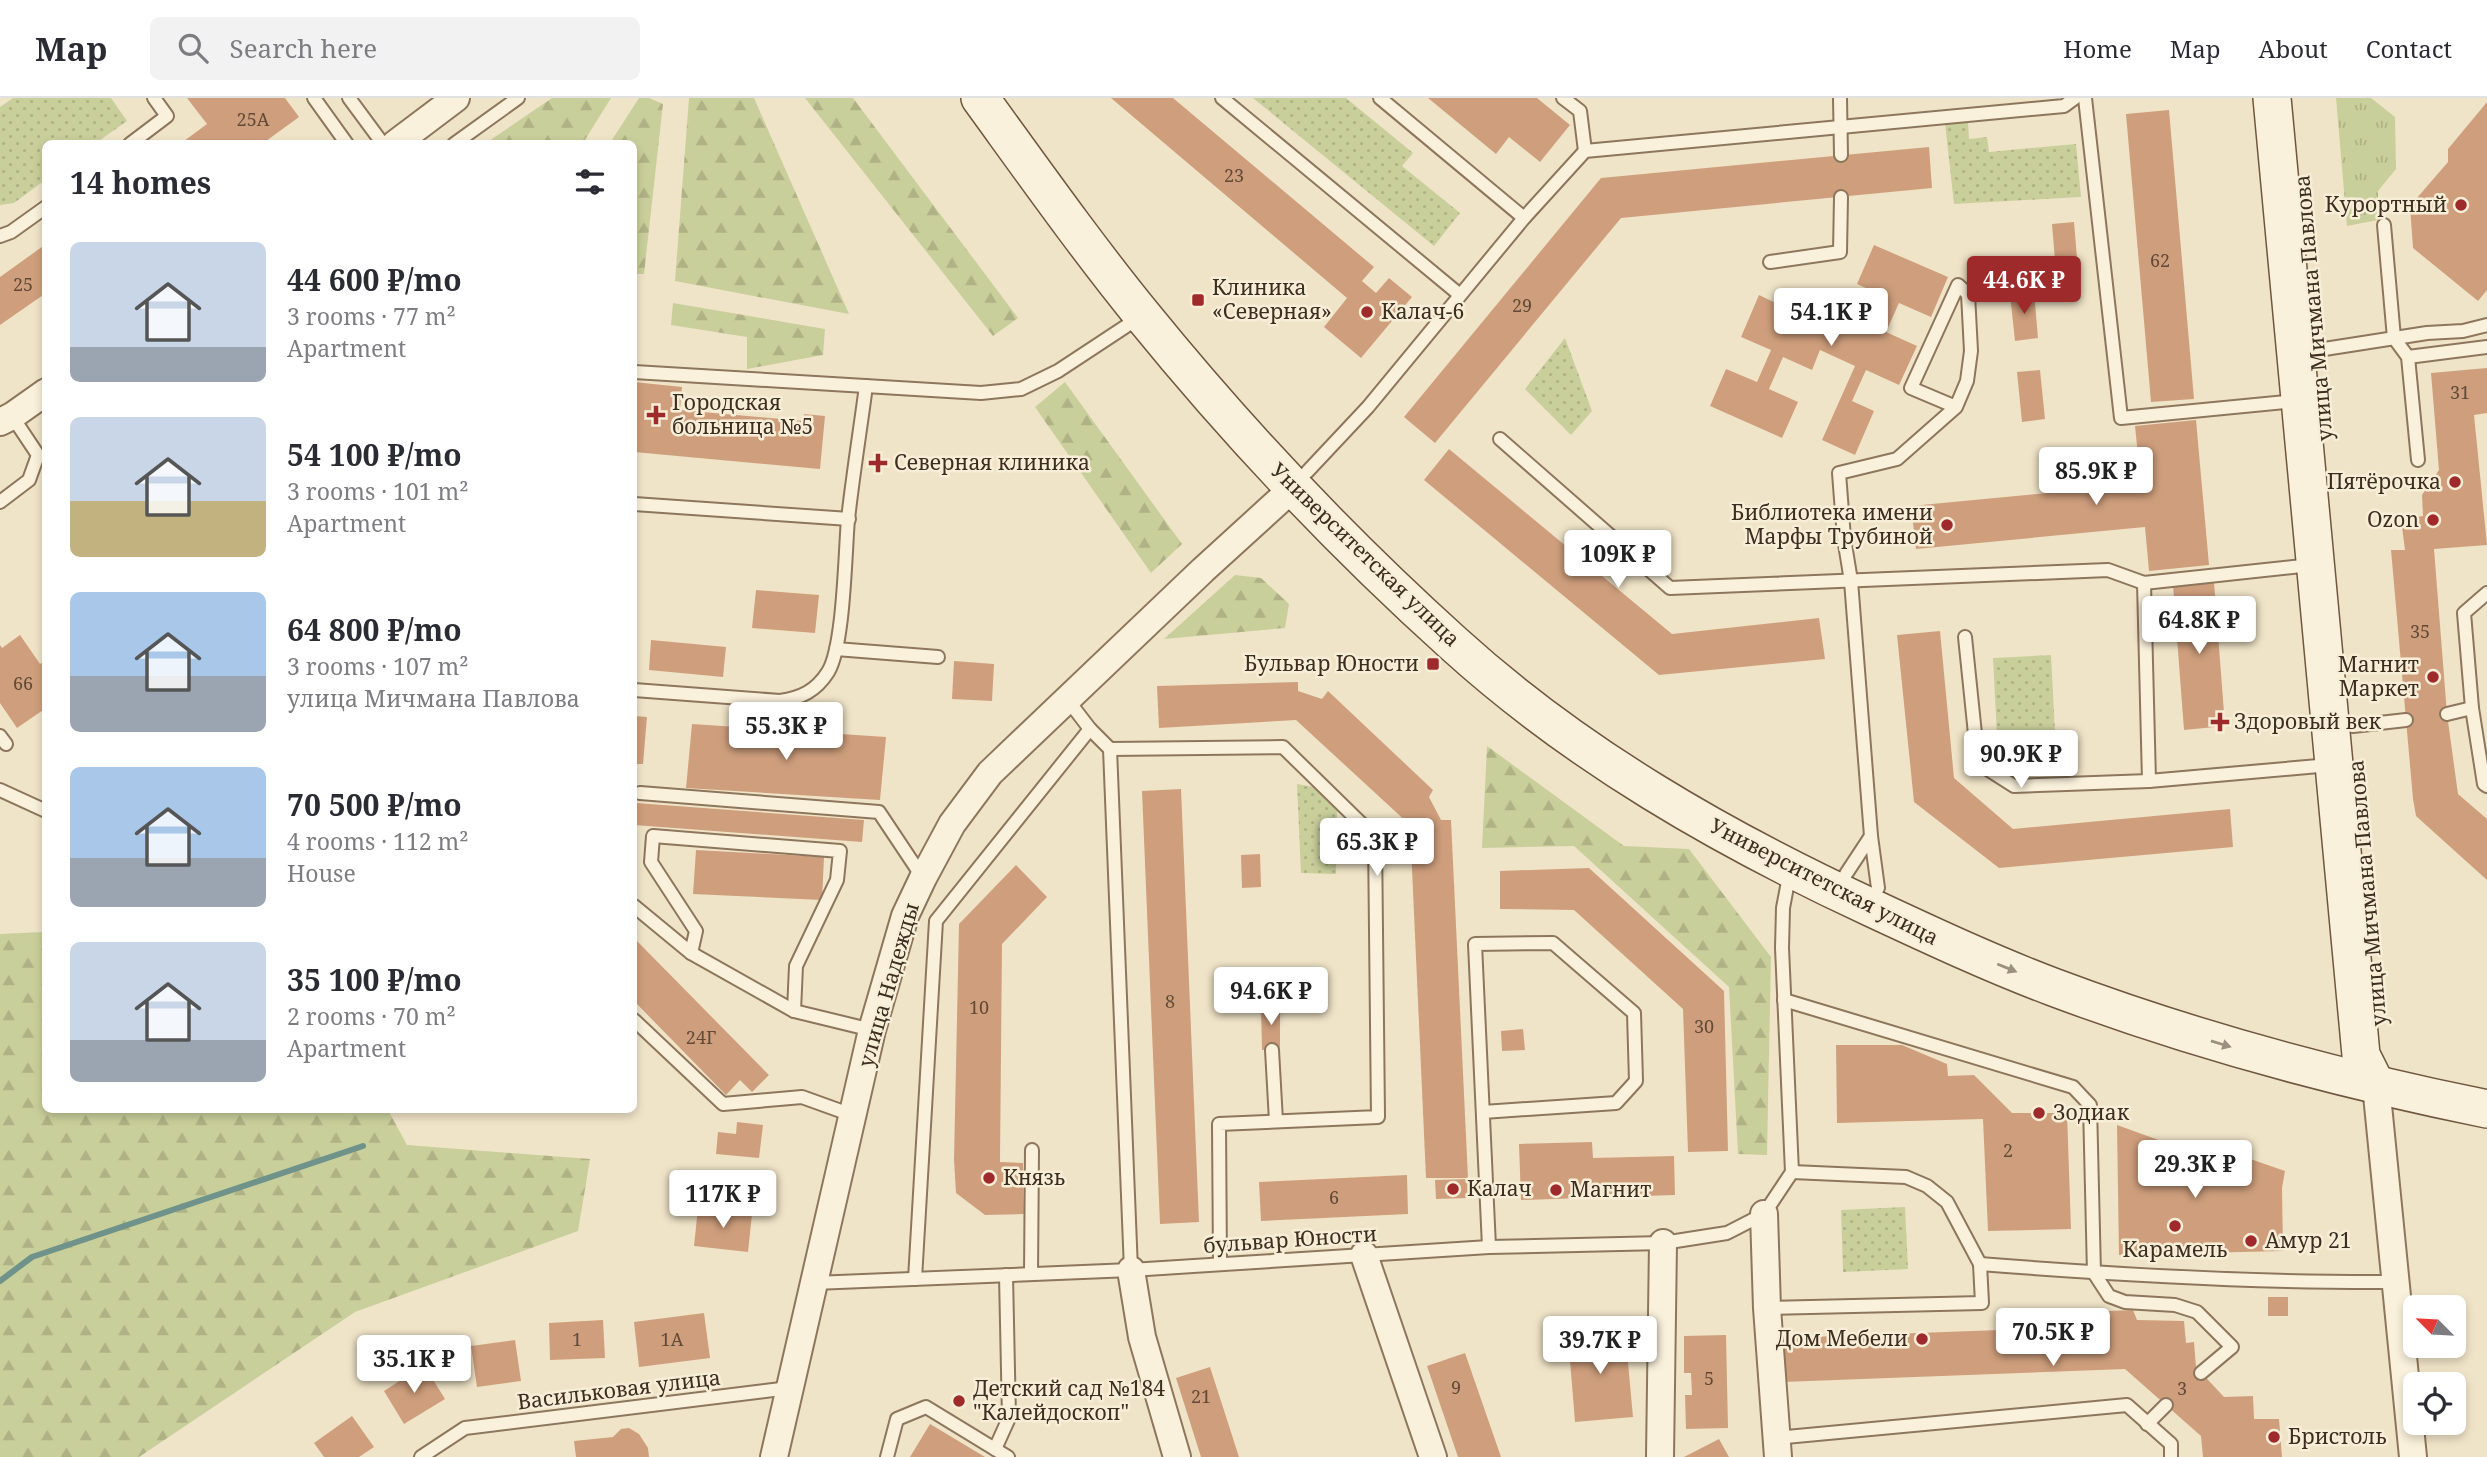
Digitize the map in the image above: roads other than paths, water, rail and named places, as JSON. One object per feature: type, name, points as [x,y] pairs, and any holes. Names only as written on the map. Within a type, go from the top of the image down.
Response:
[{"type":"main road","name":"Университетская улица","points":[[980,98],[1143,315],[1454,645],[1530,706],[1619,770],[1715,829],[1794,859],[1858,890],[1950,945],[2049,986],[2240,1050],[2373,1067],[2487,1087]]},
{"type":"main road","name":"Университетская улица","points":[[1006,98],[1078,198],[1261,424],[1300,480]]},
{"type":"main road","name":"улица Мичмана Павлова","points":[[2272,98],[2306,351],[2373,1067]]},
{"type":"main road","name":"улица Мичмана Павлова","points":[[2294,98],[2306,351],[2300,401],[2353,726],[2345,763]]},
{"type":"main road","name":"Университетская улица","points":[[2373,1067],[2487,1109]]},
{"type":"street","points":[[400,140],[456,98]]},
{"type":"street","points":[[6,419],[42,395]]},
{"type":"street","name":"улица Надежды","points":[[774,1457],[872,1030],[905,916],[952,824],[990,773],[1300,480]]},
{"type":"street","name":"улица Мичмана Павлова","points":[[2373,1067],[2416,1456]]},
{"type":"street","points":[[1764,1214],[1767,1308],[1777,1447]]},
{"type":"street","points":[[1660,1457],[1663,1242]]},
{"type":"street","points":[[1364,1255],[1433,1457]]},
{"type":"street","points":[[1130,1270],[1142,1337],[1177,1457]]},
{"type":"lane","points":[[135,140],[167,116],[154,98]]},
{"type":"lane","points":[[314,98],[344,140]]},
{"type":"lane","points":[[349,98],[380,140]]},
{"type":"lane","points":[[460,140],[518,98]]},
{"type":"lane","points":[[1222,98],[1460,295]]},
{"type":"lane","points":[[1380,98],[1524,218]]},
{"type":"lane","points":[[1563,98],[1580,111],[1585,151]]},
{"type":"lane","points":[[1840,98],[1841,155]]},
{"type":"lane","points":[[1300,480],[1368,407],[1524,218],[1585,151],[2064,106],[2075,98]]},
{"type":"lane","points":[[2085,98],[2121,418],[2300,401]]},
{"type":"lane","points":[[1770,262],[1840,252],[1841,197]]},
{"type":"lane","points":[[0,236],[11,232],[42,209]]},
{"type":"lane","points":[[2384,225],[2394,338],[2407,357],[2418,460]]},
{"type":"lane","points":[[1858,890],[1871,836],[1851,581],[1844,538],[1839,473],[1897,459],[1956,407],[1968,381],[1971,351],[1968,294],[1958,285],[1911,388],[1956,407]]},
{"type":"lane","points":[[637,372],[981,394],[1021,389],[1058,371],[1143,315]]},
{"type":"lane","points":[[2306,351],[2463,331],[2487,325]]},
{"type":"lane","points":[[2407,357],[2487,347]]},
{"type":"lane","points":[[637,690],[780,701],[799,698],[817,687],[829,670],[836,649],[866,386]]},
{"type":"lane","points":[[0,502],[30,480],[38,455],[6,419]]},
{"type":"lane","points":[[1500,439],[1670,588],[2108,570],[2144,583],[2326,563]]},
{"type":"lane","points":[[637,504],[849,519]]},
{"type":"lane","points":[[2144,583],[2149,781]]},
{"type":"lane","points":[[2487,593],[2464,613],[2472,708],[2484,784],[2487,786]]},
{"type":"lane","points":[[1965,637],[1978,763],[2014,786],[2149,781],[2345,763]]},
{"type":"lane","points":[[836,649],[938,657]]},
{"type":"lane","points":[[1067,699],[1090,729],[1110,749],[1130,1270]]},
{"type":"lane","points":[[2447,714],[2472,708]]},
{"type":"lane","points":[[2353,726],[2406,720]]},
{"type":"lane","points":[[915,1279],[936,920],[1090,729]]},
{"type":"lane","points":[[1110,749],[1283,747],[1375,837],[1378,1117],[1219,1124],[1220,1264]]},
{"type":"lane","points":[[0,790],[42,809]]},
{"type":"lane","points":[[640,793],[879,812],[923,878]]},
{"type":"lane","points":[[691,953],[696,931],[651,862],[653,836],[840,851],[837,880],[796,966],[794,1011]]},
{"type":"lane","points":[[1858,890],[1871,836]]},
{"type":"lane","points":[[1764,1214],[1792,1171],[1784,1000],[1783,908],[1794,859]]},
{"type":"lane","points":[[637,908],[691,953],[794,1011],[872,1030]]},
{"type":"lane","points":[[1483,1112],[1616,1103],[1636,1081],[1634,1013],[1553,943],[1475,944],[1489,1247]]},
{"type":"lane","points":[[1784,1000],[2073,1087],[2090,1105],[2094,1273],[2109,1296],[2125,1302],[2175,1305],[2197,1312],[2232,1347],[2201,1373]]},
{"type":"lane","points":[[637,1023],[723,1104],[802,1097],[852,1115]]},
{"type":"lane","points":[[1272,1049],[1276,1121]]},
{"type":"lane","points":[[1031,1274],[1032,1150]]},
{"type":"lane","points":[[1767,1308],[1982,1303],[1980,1264],[1947,1202],[1927,1185],[1906,1177],[1792,1171]]},
{"type":"lane","name":"бульвар Юности","points":[[814,1283],[1130,1270],[1489,1247],[1663,1242],[1727,1233],[1764,1214]]},
{"type":"lane","points":[[1980,1264],[2292,1283],[2395,1282]]},
{"type":"lane","points":[[995,1449],[1009,1418],[1006,1275]]},
{"type":"lane","name":"Васильковая улица","points":[[421,1457],[465,1428],[789,1388]]},
{"type":"lane","points":[[1777,1447],[2127,1405],[2171,1444],[2171,1457]]},
{"type":"lane","points":[[2147,1423],[2166,1405]]},
{"type":"lane","points":[[887,1457],[897,1419],[926,1407],[1008,1457]]},
{"type":"waterway","points":[[0,1281],[32,1257],[363,1146]]},
{"type":"place","name":"Курортный","points":[[2461,205]]},
{"type":"place","name":"Клиника «Северная»","points":[[1198,300]]},
{"type":"place","name":"Калач-6","points":[[1367,312]]},
{"type":"place","name":"Городская больница №5","points":[[656,415]]},
{"type":"place","name":"Северная клиника","points":[[878,463]]},
{"type":"place","name":"Пятёрочка","points":[[2455,482]]},
{"type":"place","name":"Ozon","points":[[2433,520]]},
{"type":"place","name":"Библиотека имени Марфы Трубиной","points":[[1947,525]]},
{"type":"place","name":"Бульвар Юности","points":[[1433,664]]},
{"type":"place","name":"Магнит Маркет","points":[[2433,677]]},
{"type":"place","name":"Здоровый век","points":[[2220,722]]},
{"type":"place","name":"Зодиак","points":[[2039,1113]]},
{"type":"place","name":"Князь","points":[[989,1178]]},
{"type":"place","name":"Калач","points":[[1453,1189]]},
{"type":"place","name":"Магнит","points":[[1556,1190]]},
{"type":"place","name":"Карамель","points":[[2175,1226]]},
{"type":"place","name":"Амур 21","points":[[2251,1241]]},
{"type":"place","name":"Дом Мебели","points":[[1922,1339]]},
{"type":"place","name":"Детский сад №184 \"Калейдоскоп\"","points":[[959,1401]]},
{"type":"place","name":"Бристоль","points":[[2274,1437]]}]
